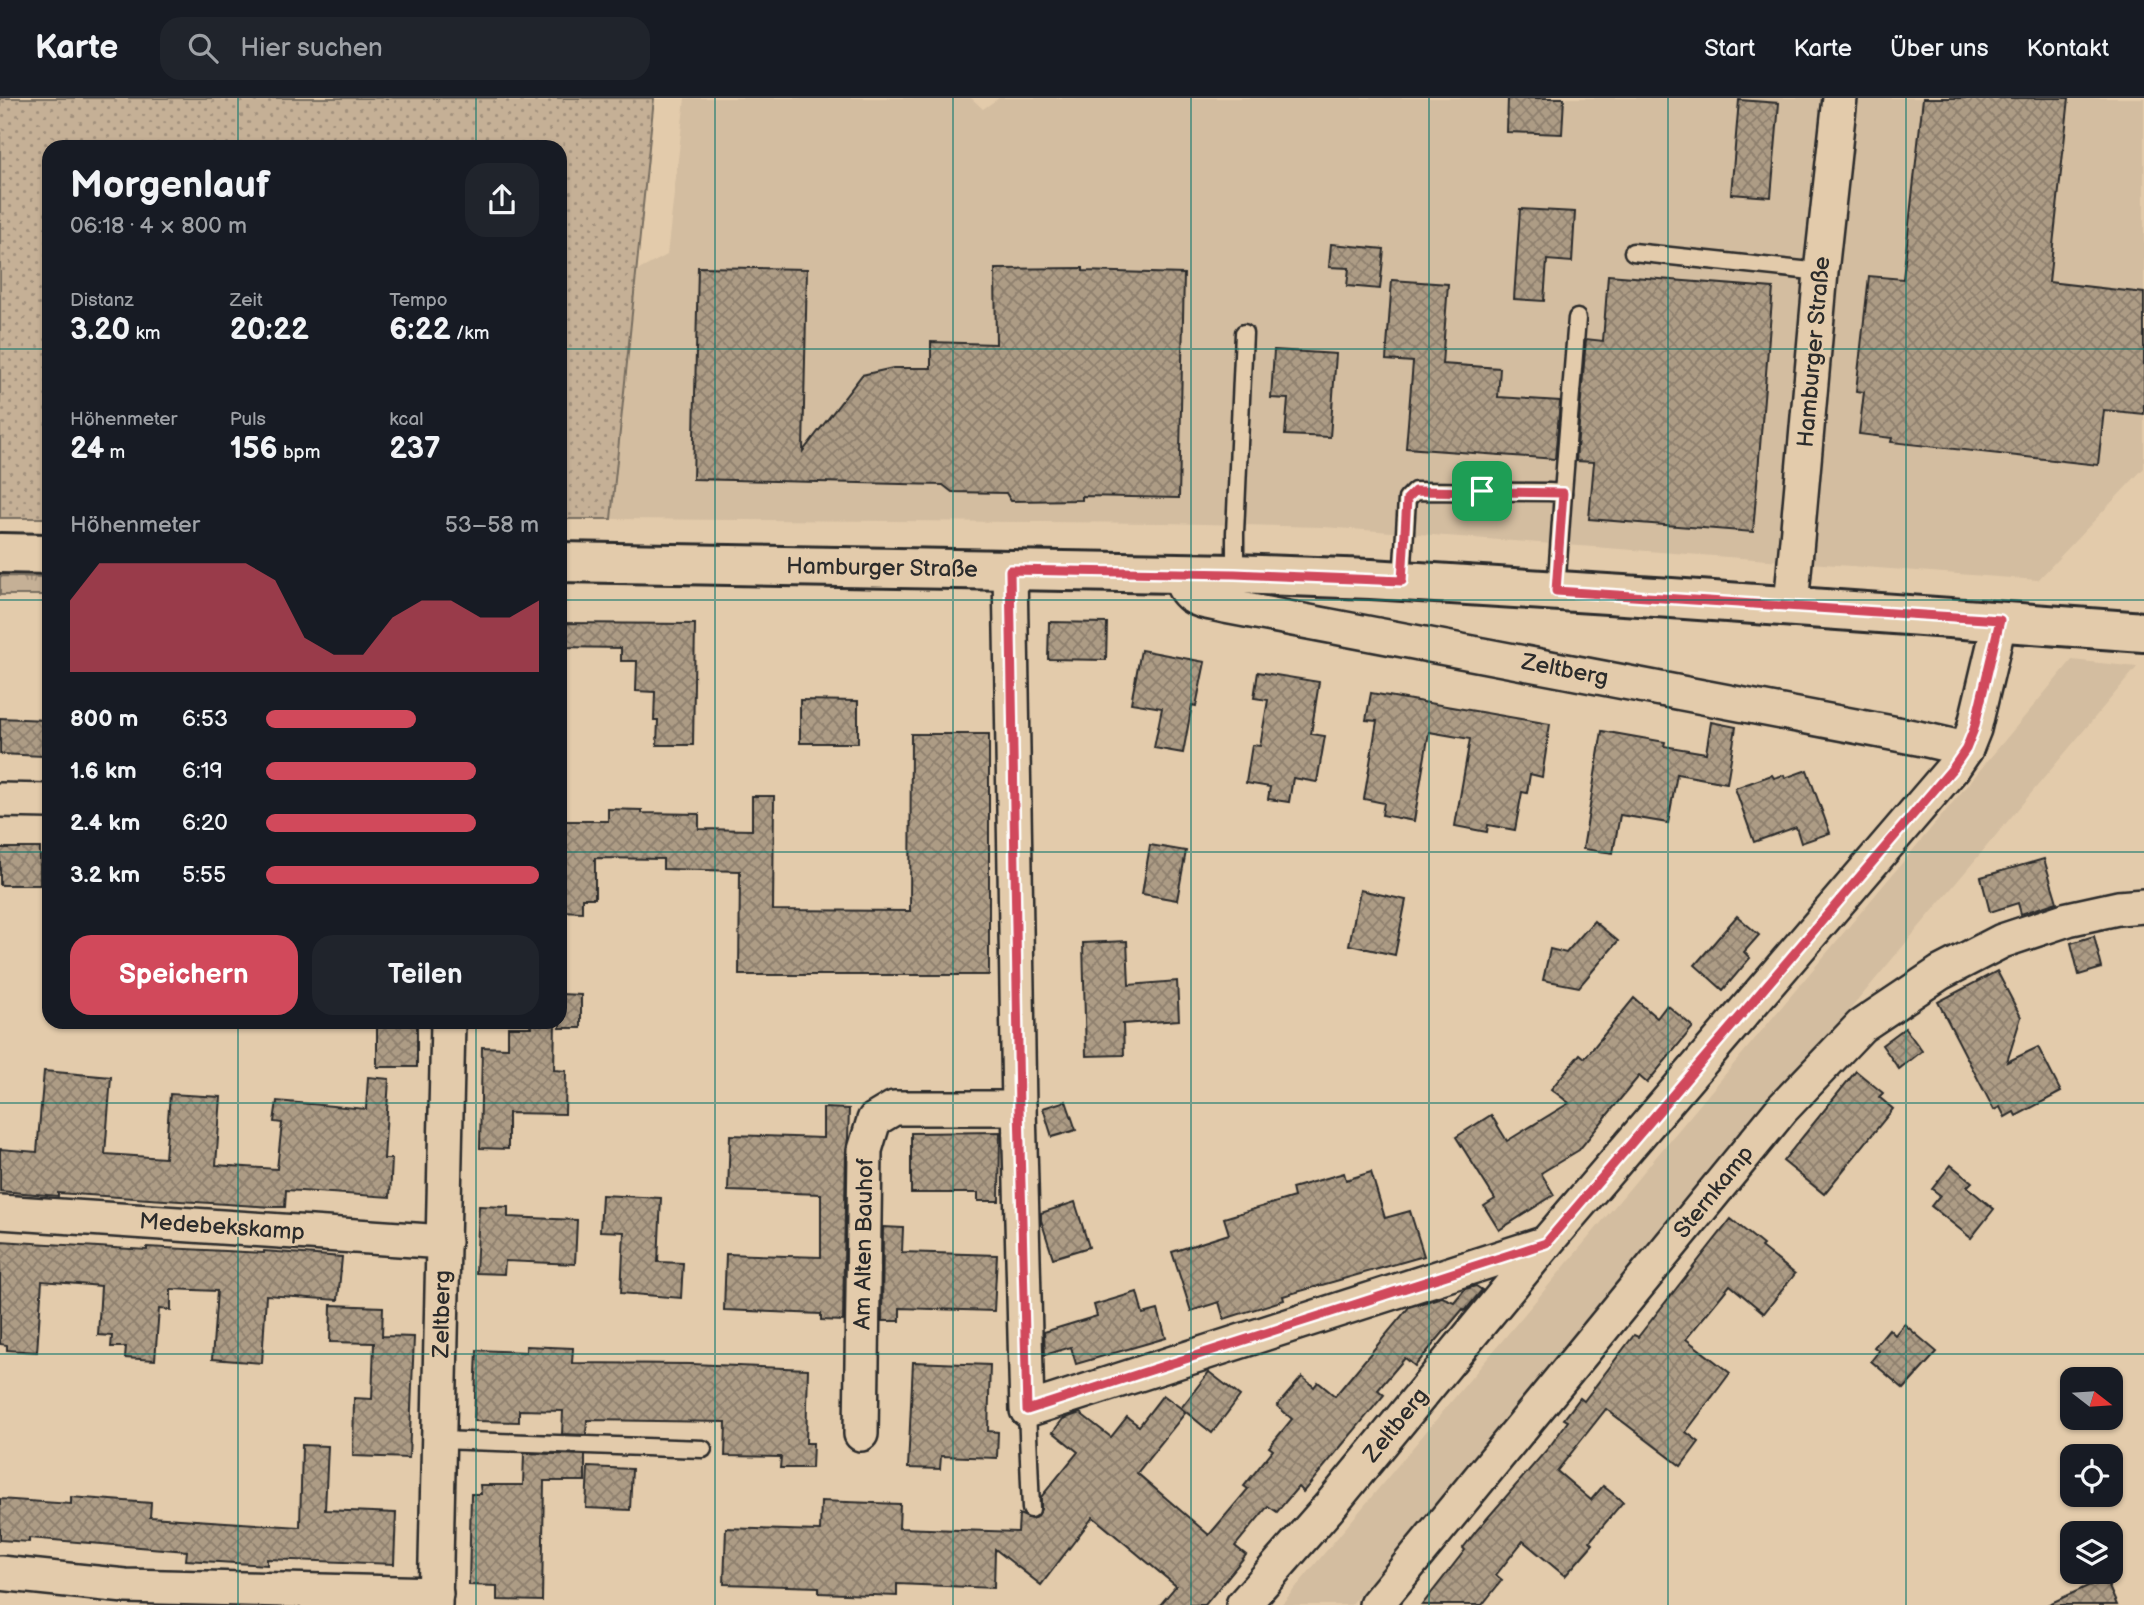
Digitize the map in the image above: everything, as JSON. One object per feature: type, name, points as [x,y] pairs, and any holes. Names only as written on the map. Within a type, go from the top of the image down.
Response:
[{"type":"main road","points":[[0,553],[42,554]]},
{"type":"main road","name":"Hamburger Straße","points":[[567,562],[1235,574],[1402,581],[2144,632]]},
{"type":"street","name":"Hamburger Straße","points":[[1791,606],[1821,272],[1840,98]]},
{"type":"street","points":[[1010,570],[1027,1410],[1546,1243]]},
{"type":"street","name":"Zeltberg","points":[[1179,573],[1182,589],[1193,598],[1225,606],[1966,749]]},
{"type":"street","name":"Zeltberg","points":[[1243,1605],[1329,1507],[1546,1243],[1953,768],[1966,749],[1974,729],[2000,620]]},
{"type":"street","points":[[0,800],[42,801]]},
{"type":"street","name":"Sternkamp","points":[[1376,1605],[1782,1109],[1861,1026],[1940,972],[2002,941],[2068,919],[2118,908],[2144,906]]},
{"type":"street","name":"Zeltberg","points":[[436,1600],[448,1029]]},
{"type":"street","name":"Am Alten Bauhof","points":[[861,1434],[864,1150],[874,1120],[894,1108],[1019,1108]]},
{"type":"street","name":"Medebekskamp","points":[[0,1212],[444,1242]]},
{"type":"street","points":[[0,1573],[125,1586],[436,1600]]},
{"type":"lane","points":[[1633,252],[1821,272]]},
{"type":"lane","points":[[1556,591],[1577,317]]},
{"type":"lane","points":[[1235,574],[1244,333]]},
{"type":"lane","points":[[1402,581],[1407,499],[1415,491],[1563,493]]},
{"type":"lane","points":[[1027,1410],[1031,1510]]},
{"type":"lane","points":[[439,1440],[703,1449]]},
{"type":"shaded area","points":[[685,98],[971,98],[983,109],[999,98],[2144,98],[2144,468],[2038,580],[1324,527],[1165,523],[611,519],[637,271],[667,255]]},
{"type":"shaded area","points":[[2072,660],[2137,667],[1351,1605],[1281,1605]]},
{"type":"green space","points":[[0,98],[654,98],[611,519],[567,519],[567,140],[42,140],[42,518],[0,518]]},
{"type":"green space","points":[[0,576],[42,577],[42,595],[0,595]]},
{"type":"building","points":[[1508,98],[1564,98],[1562,134],[1507,132]]},
{"type":"building","points":[[1923,98],[2069,98],[2049,282],[2144,293],[2144,414],[2104,410],[2098,465],[1891,442],[1892,438],[1859,434],[1864,392],[1856,391],[1869,276],[1903,279]]},
{"type":"building","points":[[1739,100],[1779,103],[1771,197],[1731,194]]},
{"type":"building","points":[[1520,209],[1575,212],[1572,262],[1547,260],[1544,301],[1514,299]]},
{"type":"building","points":[[1331,244],[1384,249],[1380,289],[1347,286],[1349,268],[1329,267]]},
{"type":"building","points":[[698,267],[807,269],[803,451],[862,375],[893,368],[931,368],[931,342],[996,344],[995,269],[1083,268],[1083,271],[1184,274],[1179,498],[1082,496],[1082,500],[1011,501],[1006,493],[952,492],[943,485],[693,479]]},
{"type":"building","points":[[1608,275],[1773,288],[1753,532],[1589,519],[1594,462],[1576,461],[1586,339],[1603,341]]},
{"type":"building","points":[[1392,280],[1448,284],[1442,364],[1500,368],[1498,397],[1560,401],[1555,459],[1406,448],[1413,362],[1386,360]]},
{"type":"building","points":[[1274,350],[1336,354],[1330,437],[1285,435],[1288,399],[1271,398]]},
{"type":"building","points":[[1049,622],[1107,623],[1106,660],[1048,659]]},
{"type":"building","points":[[567,623],[695,624],[693,745],[657,745],[655,692],[636,691],[637,661],[621,661],[621,648],[567,647]]},
{"type":"building","points":[[1141,650],[1205,662],[1196,706],[1192,705],[1183,753],[1154,748],[1162,708],[1131,703]]},
{"type":"building","points":[[1258,672],[1319,682],[1311,734],[1325,736],[1317,782],[1293,778],[1289,802],[1268,799],[1270,787],[1246,783],[1252,745],[1260,746],[1268,700],[1254,698]]},
{"type":"building","points":[[1371,693],[1550,724],[1542,777],[1530,774],[1527,793],[1522,792],[1515,830],[1488,825],[1487,832],[1455,826],[1470,739],[1429,732],[1414,821],[1382,815],[1384,803],[1364,799],[1377,721],[1366,720]]},
{"type":"building","points":[[800,700],[858,701],[858,743],[800,743]]},
{"type":"building","points":[[0,718],[42,720],[42,756],[0,754]]},
{"type":"building","points":[[1711,722],[1736,727],[1727,783],[1677,774],[1668,823],[1620,815],[1613,853],[1583,849],[1602,731],[1665,742],[1664,746],[1706,753]]},
{"type":"building","points":[[911,734],[989,734],[989,975],[739,975],[740,871],[663,869],[663,859],[595,858],[595,898],[582,898],[582,912],[567,911],[567,821],[608,821],[608,809],[642,810],[642,813],[699,814],[699,829],[752,830],[752,796],[774,796],[773,910],[910,911]]},
{"type":"building","points":[[1807,770],[1830,833],[1801,843],[1796,827],[1754,842],[1735,788],[1772,775],[1774,778],[1784,775],[1785,778]]},
{"type":"building","points":[[1150,845],[1186,851],[1177,900],[1142,894]]},
{"type":"building","points":[[0,848],[40,848],[40,885],[0,885]]},
{"type":"building","points":[[2044,859],[2057,902],[2021,914],[2018,903],[1990,912],[1981,877]]},
{"type":"building","points":[[1360,890],[1406,900],[1395,955],[1349,945]]},
{"type":"building","points":[[1737,916],[1759,935],[1744,952],[1750,958],[1723,990],[1695,965]]},
{"type":"building","points":[[1594,921],[1618,941],[1579,987],[1543,980],[1550,949],[1566,953]]},
{"type":"building","points":[[2094,936],[2102,968],[2079,975],[2071,943]]},
{"type":"building","points":[[1127,941],[1129,985],[1177,981],[1179,1020],[1123,1024],[1124,1055],[1086,1056],[1083,943]]},
{"type":"building","points":[[1997,971],[2021,1017],[2007,1062],[2038,1047],[2061,1092],[2016,1116],[2014,1112],[2005,1117],[2000,1107],[1994,1110],[1938,1002]]},
{"type":"building","points":[[567,994],[581,995],[581,1028],[567,1028]]},
{"type":"building","points":[[1634,998],[1657,1018],[1667,1005],[1693,1027],[1647,1083],[1639,1076],[1579,1150],[1541,1173],[1554,1195],[1499,1230],[1484,1206],[1495,1199],[1456,1137],[1491,1115],[1507,1141],[1569,1103],[1551,1089],[1580,1054],[1585,1058]]},
{"type":"building","points":[[1905,1028],[1922,1051],[1899,1069],[1882,1045]]},
{"type":"building","points":[[377,1029],[417,1029],[417,1067],[377,1067]]},
{"type":"building","points":[[508,1029],[555,1029],[554,1070],[566,1071],[565,1114],[508,1113],[508,1149],[480,1148],[482,1047],[508,1048]]},
{"type":"building","points":[[44,1071],[111,1077],[105,1154],[165,1158],[170,1094],[221,1097],[216,1165],[277,1169],[282,1123],[274,1122],[277,1101],[366,1109],[368,1077],[389,1079],[384,1159],[392,1159],[390,1197],[286,1190],[285,1207],[272,1207],[0,1191],[0,1149],[37,1152]]},
{"type":"building","points":[[1856,1071],[1883,1093],[1879,1097],[1893,1109],[1824,1194],[1783,1161]]},
{"type":"building","points":[[1066,1101],[1076,1130],[1052,1137],[1043,1108]]},
{"type":"building","points":[[823,1108],[849,1109],[843,1321],[821,1320],[821,1314],[724,1310],[726,1254],[821,1257],[821,1194],[728,1191],[730,1135],[823,1138]]},
{"type":"building","points":[[1000,1132],[999,1201],[978,1201],[978,1193],[911,1193],[911,1133]]},
{"type":"building","points":[[1951,1165],[1972,1182],[1967,1187],[1994,1209],[1971,1238],[1931,1206],[1940,1195],[1932,1189]]},
{"type":"building","points":[[1371,1172],[1385,1218],[1410,1211],[1424,1256],[1283,1296],[1284,1300],[1224,1319],[1219,1302],[1191,1311],[1172,1252],[1229,1234],[1224,1218],[1294,1197],[1292,1188],[1344,1173],[1346,1180]]},
{"type":"building","points":[[602,1195],[661,1198],[658,1262],[683,1263],[681,1298],[621,1293],[624,1232],[600,1231]]},
{"type":"building","points":[[1075,1202],[1089,1247],[1053,1258],[1041,1213]]},
{"type":"building","points":[[479,1206],[508,1207],[508,1217],[577,1220],[575,1264],[505,1261],[504,1274],[476,1273]]},
{"type":"building","points":[[1731,1219],[1795,1274],[1764,1313],[1730,1285],[1686,1339],[1730,1373],[1686,1432],[1699,1442],[1681,1466],[1606,1409],[1557,1471],[1591,1500],[1603,1486],[1623,1502],[1590,1541],[1593,1544],[1565,1576],[1523,1541],[1496,1575],[1502,1580],[1482,1605],[1422,1605],[1465,1550],[1463,1548],[1477,1530],[1550,1446],[1568,1421],[1564,1419],[1580,1398],[1584,1401],[1634,1335],[1638,1337]]},
{"type":"building","points":[[883,1227],[903,1228],[902,1252],[997,1255],[994,1311],[900,1308],[900,1321],[882,1321]]},
{"type":"building","points":[[0,1241],[147,1250],[147,1247],[264,1251],[342,1257],[338,1300],[266,1295],[262,1363],[212,1359],[217,1291],[171,1289],[171,1310],[159,1309],[155,1360],[125,1358],[126,1347],[111,1347],[112,1336],[98,1335],[101,1286],[42,1281],[37,1352],[7,1350],[7,1345],[0,1344]]},
{"type":"building","points":[[1476,1286],[1482,1290],[1415,1366],[1405,1358],[1378,1390],[1384,1395],[1303,1492],[1298,1487],[1277,1512],[1268,1506],[1235,1546],[1246,1555],[1205,1605],[1160,1605],[1176,1586],[1093,1517],[1041,1585],[995,1549],[994,1588],[897,1584],[897,1596],[819,1593],[819,1587],[724,1584],[726,1528],[820,1531],[821,1501],[900,1504],[899,1528],[1018,1532],[1019,1514],[1031,1519],[1037,1517],[1041,1509],[1041,1497],[1078,1452],[1053,1432],[1063,1419],[1080,1413],[1111,1437],[1127,1417],[1139,1426],[1163,1395],[1186,1412],[1137,1473],[1209,1535],[1248,1489],[1244,1486],[1273,1450],[1269,1447],[1292,1419],[1277,1406],[1302,1377],[1314,1387],[1318,1382],[1335,1396],[1409,1307],[1442,1297],[1454,1302],[1465,1289]]},
{"type":"building","points":[[1137,1292],[1143,1314],[1158,1310],[1166,1338],[1076,1364],[1071,1347],[1045,1355],[1044,1332],[1097,1316],[1094,1305]]},
{"type":"building","points":[[331,1305],[383,1307],[382,1336],[414,1337],[409,1458],[353,1456],[354,1398],[372,1399],[374,1343],[330,1342]]},
{"type":"building","points":[[1904,1324],[1937,1352],[1904,1389],[1871,1361],[1879,1351],[1874,1347],[1889,1329],[1895,1335]]},
{"type":"building","points":[[526,1346],[573,1348],[572,1363],[808,1369],[806,1443],[813,1443],[812,1468],[780,1468],[781,1457],[725,1456],[726,1422],[587,1420],[586,1435],[562,1434],[563,1411],[519,1410],[519,1422],[474,1421],[477,1350],[526,1352]]},
{"type":"building","points":[[913,1362],[990,1365],[988,1431],[998,1432],[997,1458],[941,1456],[940,1469],[908,1468]]},
{"type":"building","points":[[1209,1372],[1240,1396],[1212,1433],[1181,1408]]},
{"type":"building","points":[[302,1445],[328,1446],[325,1510],[396,1513],[394,1564],[267,1559],[267,1565],[186,1560],[187,1551],[29,1538],[29,1542],[0,1540],[0,1499],[71,1504],[71,1497],[151,1503],[150,1517],[300,1527]]},
{"type":"building","points":[[524,1453],[585,1455],[585,1481],[544,1481],[542,1601],[497,1600],[497,1586],[469,1585],[471,1494],[481,1494],[480,1485],[523,1485]]},
{"type":"building","points":[[588,1467],[632,1469],[630,1510],[586,1508]]},
{"type":"building","points":[[2092,1584],[2108,1584],[2117,1605],[2047,1605]]},
{"type":"route","points":[[1415,491],[1482,491],[1563,493],[1556,591],[2000,620],[1974,729],[1966,749],[1953,768],[1546,1243],[1027,1410],[1010,570],[1235,574],[1402,581],[1407,499],[1415,491]]}]
